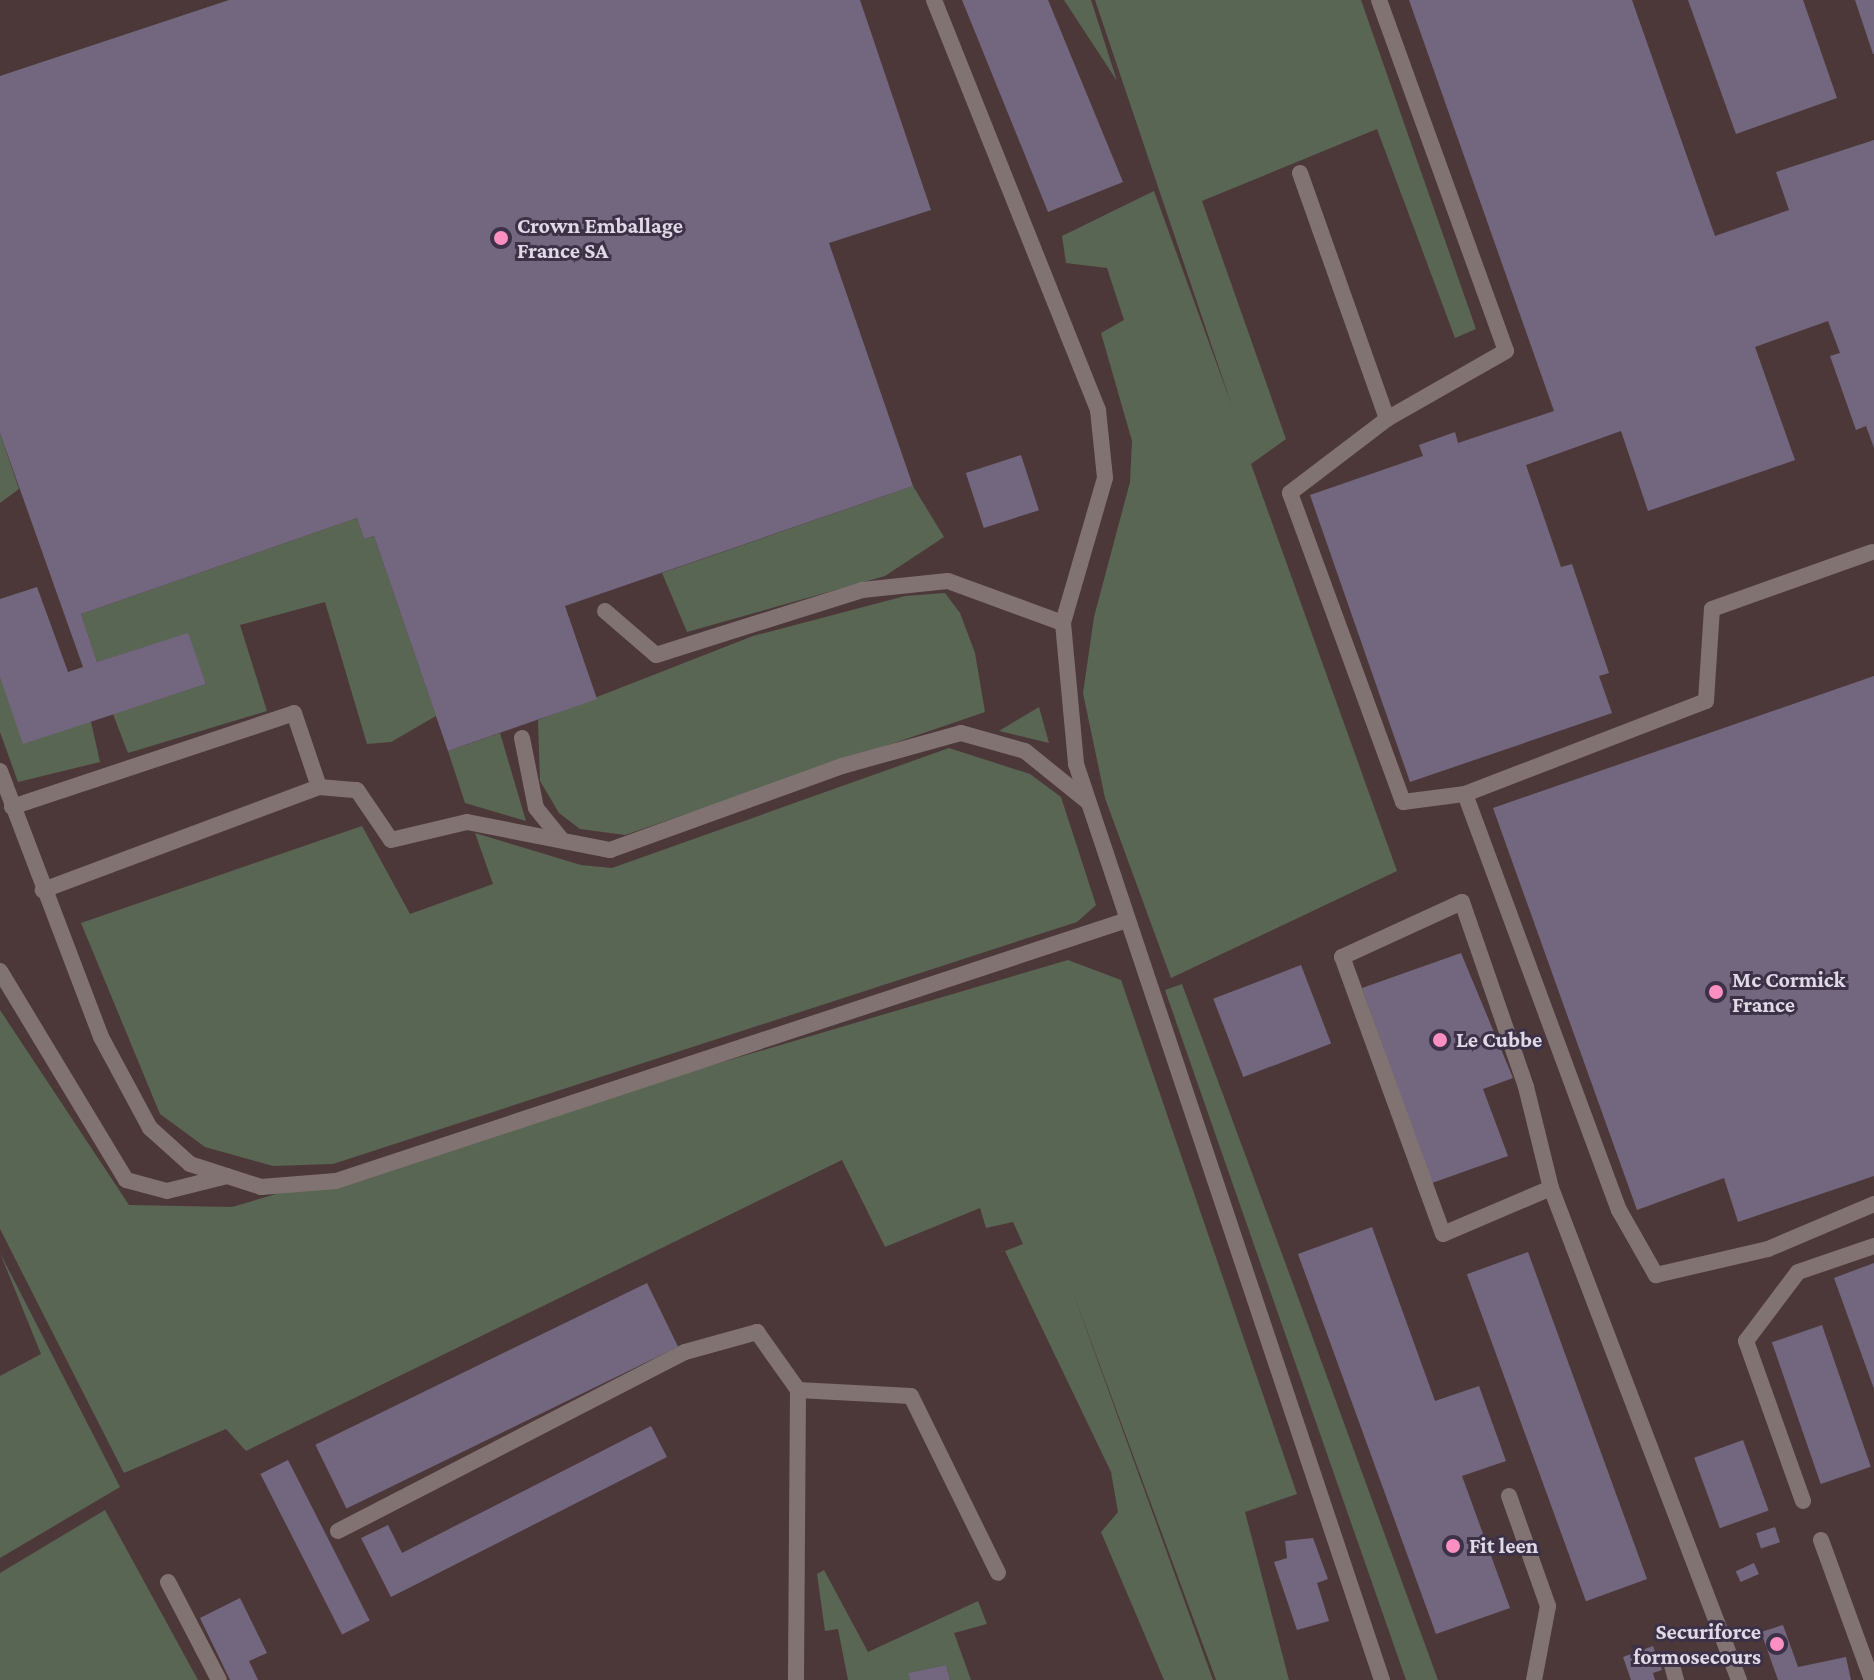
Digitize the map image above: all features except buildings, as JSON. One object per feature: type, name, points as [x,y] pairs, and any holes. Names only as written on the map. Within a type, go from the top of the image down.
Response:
[{"type":"lane","points":[[934,0],[1098,410],[1105,478],[1063,623],[1076,764],[1382,1680]]},
{"type":"lane","points":[[1379,0],[1506,351],[1387,419],[1290,493],[1403,802],[1465,794],[1706,701],[1712,609],[1872,552]]},
{"type":"lane","points":[[1300,173],[1387,419]]},
{"type":"lane","points":[[605,611],[656,655],[862,590],[948,581],[1063,623]]},
{"type":"lane","points":[[12,807],[294,713],[319,787]]},
{"type":"lane","points":[[43,890],[319,787],[357,790],[391,840],[467,822],[610,850],[842,766],[961,733],[1025,751],[1088,802]]},
{"type":"lane","points":[[522,738],[536,808],[561,839]]},
{"type":"lane","points":[[0,771],[101,1037],[150,1128],[190,1164],[261,1187],[336,1181],[1127,920]]},
{"type":"lane","points":[[1465,794],[1619,1210],[1656,1275],[1768,1249],[1874,1204]]},
{"type":"lane","points":[[1551,1188],[1443,1234],[1342,957],[1462,902],[1526,1087],[1551,1188],[1739,1680]]},
{"type":"lane","points":[[0,971],[126,1180],[167,1191],[228,1176]]},
{"type":"lane","points":[[1803,1501],[1746,1341],[1798,1272],[1874,1246]]},
{"type":"lane","points":[[338,1531],[685,1352],[757,1332],[798,1390],[796,1680]]},
{"type":"lane","points":[[798,1390],[911,1396],[998,1573]]},
{"type":"lane","points":[[1509,1496],[1548,1606],[1534,1680]]},
{"type":"lane","points":[[1821,1540],[1872,1680]]},
{"type":"lane","points":[[168,1582],[219,1680]]},
{"type":"shaded area","points":[[0,0],[1874,0],[1874,1680],[0,1680]]},
{"type":"green space","points":[[1064,0],[1091,0],[1117,81]]},
{"type":"green space","points":[[1095,0],[1361,0],[1476,329],[1455,338],[1377,129],[1202,201],[1286,439],[1251,464],[1397,871],[1171,978],[1105,798],[1083,693],[1094,617],[1130,482],[1132,441],[1101,333],[1124,320],[1107,268],[1066,263],[1062,236],[1154,191],[1232,406]]},
{"type":"green space","points":[[0,433],[19,489],[0,503]]},
{"type":"green space","points":[[913,486],[944,537],[885,576],[687,632],[662,573]]},
{"type":"green space","points":[[357,518],[364,539],[374,536],[436,716],[391,742],[367,744],[325,602],[240,625],[267,711],[128,753],[113,714],[206,684],[187,634],[97,662],[81,614]]},
{"type":"green space","points":[[945,593],[960,613],[975,653],[985,712],[625,835],[580,829],[559,813],[540,781],[538,720],[753,636],[905,596]]},
{"type":"green space","points":[[0,677],[91,722],[100,762],[18,782],[0,732]]},
{"type":"green space","points":[[1039,707],[1049,743],[999,731]]},
{"type":"green space","points":[[500,733],[526,821],[465,803],[448,751]]},
{"type":"green space","points":[[949,748],[1030,774],[1061,797],[1096,905],[1077,922],[333,1164],[273,1166],[205,1147],[160,1114],[81,923],[362,826],[410,914],[493,884],[475,833],[581,865],[612,868]]},
{"type":"green space","points":[[1068,960],[1121,980],[1297,1494],[1245,1512],[1289,1680],[1216,1680],[1071,1287],[1213,1680],[1164,1680],[1101,1532],[1118,1512],[1111,1472],[1005,1251],[1023,1244],[1013,1222],[986,1228],[980,1208],[885,1247],[842,1160],[246,1451],[226,1429],[124,1473],[0,1229],[0,1010],[129,1205],[232,1207]]},
{"type":"green space","points":[[1182,984],[1438,1680],[1406,1680],[1165,990]]},
{"type":"green space","points":[[0,1253],[120,1487],[0,1558],[0,1376],[41,1354]]},
{"type":"green space","points":[[105,1510],[198,1680],[0,1680],[0,1573]]},
{"type":"green space","points":[[824,1570],[868,1652],[978,1601],[987,1624],[954,1633],[971,1680],[950,1680],[946,1665],[909,1673],[910,1680],[848,1680],[838,1629],[825,1631],[817,1574]]},
{"type":"place","name":"Crown Emballage France SA","points":[[501,238]]},
{"type":"place","name":"Mc Cormick France","points":[[1716,992]]},
{"type":"place","name":"Le Cubbe","points":[[1440,1040]]},
{"type":"place","name":"Fit leen","points":[[1453,1546]]},
{"type":"place","name":"Securiforce formosecours","points":[[1777,1644]]}]
